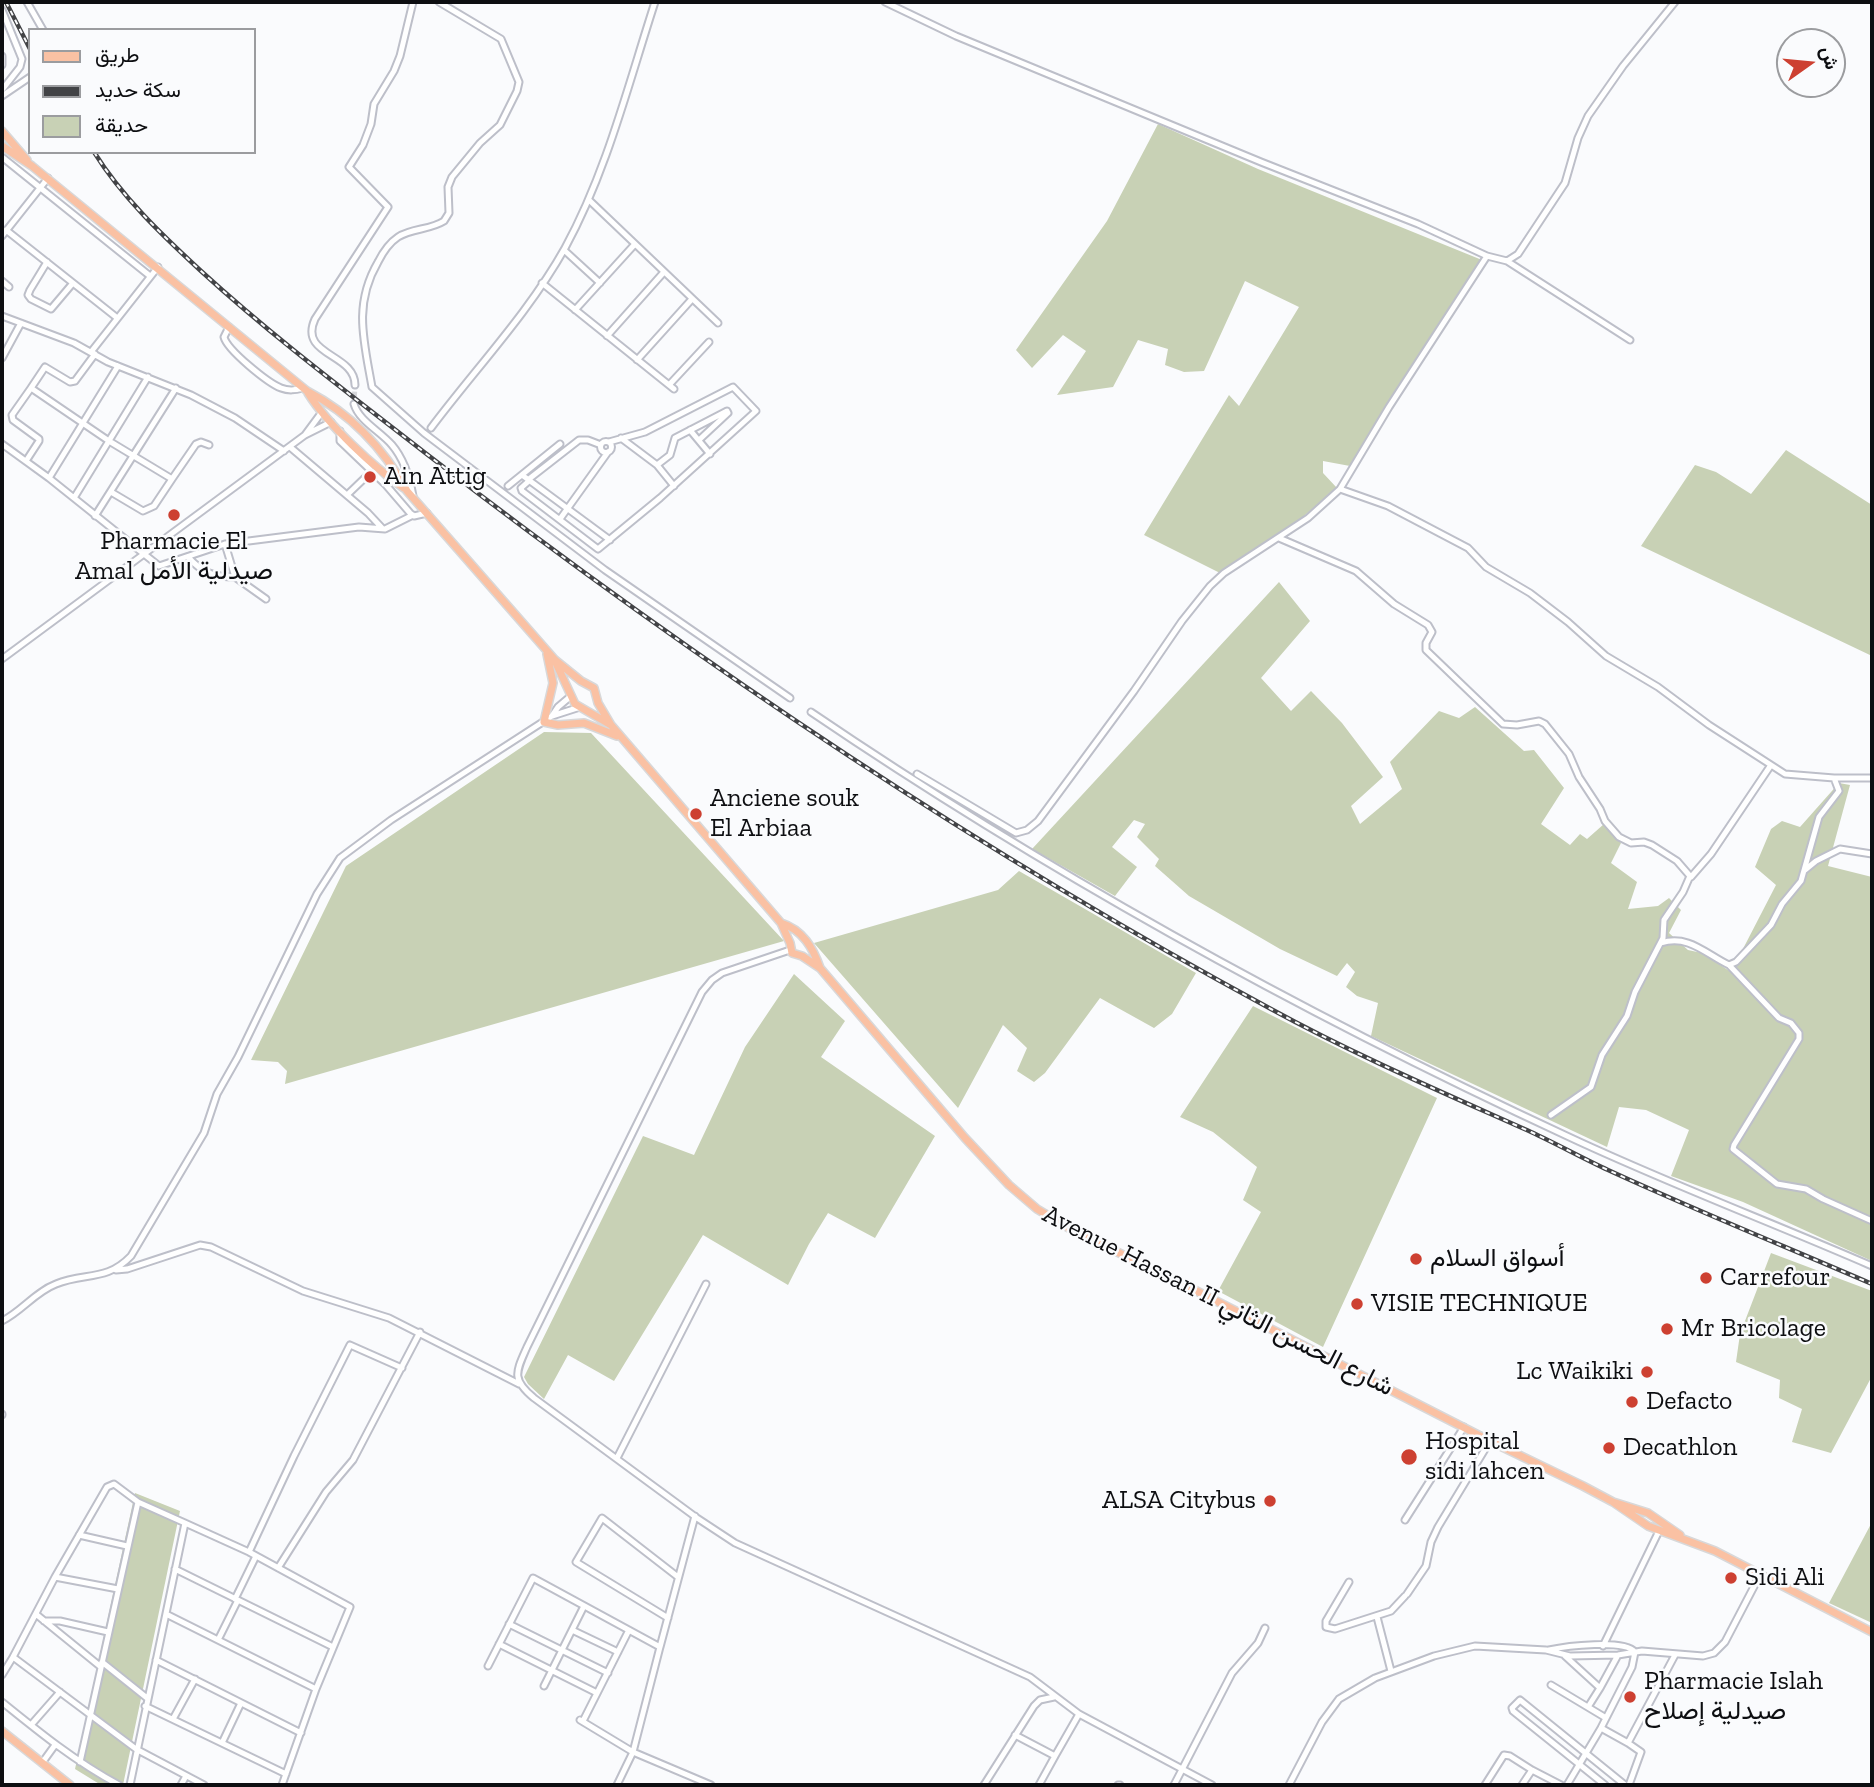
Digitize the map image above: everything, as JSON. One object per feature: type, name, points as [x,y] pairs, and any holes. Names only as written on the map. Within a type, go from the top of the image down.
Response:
[{"type":"main road","points":[[2,131],[32,166]]},
{"type":"main road","points":[[10,138],[2,147],[48,178],[305,389],[342,411],[384,455],[407,491]]},
{"type":"main road","points":[[305,389],[373,469],[414,498],[555,660],[594,688],[611,725],[621,738],[781,923],[790,947],[796,956],[802,956],[810,948],[808,940],[781,923]]},
{"type":"main road","points":[[331,421],[334,411],[342,411]]},
{"type":"main road","points":[[373,469],[383,466],[384,455]]},
{"type":"main road","points":[[546,650],[553,682],[544,722],[558,725],[588,723],[621,738]]},
{"type":"main road","points":[[555,660],[573,702],[611,725]]},
{"type":"main road","points":[[571,694],[575,685],[584,682]]},
{"type":"main road","points":[[581,707],[592,705],[596,697]]},
{"type":"main road","points":[[790,947],[794,938],[800,936]]},
{"type":"main road","name":"Avenue Hassan II شارع الحسن الثاني","points":[[810,948],[820,968],[965,1138],[1009,1185],[1037,1209],[1065,1226],[1490,1441],[1613,1502],[1644,1511],[1664,1522]]},
{"type":"main road","name":"Avenue Hassan II شارع الحسن الثاني","points":[[802,956],[820,968]]},
{"type":"main road","name":"Avenue Hassan II شارع الحسن الثاني","points":[[1613,1502],[1659,1531]]},
{"type":"main road","points":[[1638,1519],[1644,1511]]},
{"type":"main road","points":[[1659,1531],[1664,1527],[1664,1522]]},
{"type":"main road","points":[[1664,1522],[1683,1537]]},
{"type":"main road","points":[[1659,1531],[1683,1537],[1715,1551],[1872,1632]]},
{"type":"main road","points":[[2,1731],[70,1785]]},
{"type":"street","points":[[27,2],[42,28]]},
{"type":"street","points":[[355,385],[353,373],[314,342],[311,330],[317,316],[388,207],[349,167],[363,145],[371,124],[373,104],[394,71],[413,2]]},
{"type":"street","points":[[439,2],[501,39],[518,77],[519,86],[496,130],[480,144],[452,177],[447,191],[449,213],[444,221],[397,238],[388,246],[372,272],[362,310],[372,387],[424,433],[605,570],[790,698]]},
{"type":"street","points":[[431,428],[517,322],[564,250],[600,173],[655,2]]},
{"type":"street","points":[[885,2],[956,36],[1418,224],[1487,257],[1507,261],[1630,340]]},
{"type":"street","points":[[1507,261],[1518,254],[1565,183],[1578,138],[1588,116],[1623,66],[1675,2]]},
{"type":"street","points":[[2,10],[22,58],[20,67],[2,90]]},
{"type":"street","points":[[2,57],[2,65]]},
{"type":"street","points":[[2,96],[28,78]]},
{"type":"street","points":[[2,157],[150,276]]},
{"type":"street","points":[[48,178],[4,233],[47,262],[116,317]]},
{"type":"street","points":[[589,200],[718,323]]},
{"type":"street","points":[[575,310],[635,244]]},
{"type":"street","points":[[564,250],[600,283]]},
{"type":"street","points":[[917,774],[1016,833],[1027,830],[1048,807],[1210,586],[1224,573],[1308,518],[1340,489],[1389,407],[1487,257]]},
{"type":"street","points":[[47,262],[30,290],[29,297],[47,308],[52,308],[73,283]]},
{"type":"street","points":[[26,461],[39,439],[13,420],[12,415],[45,367],[70,382],[75,381],[116,317],[158,267]]},
{"type":"street","points":[[607,336],[664,272]]},
{"type":"street","points":[[2,281],[9,287]]},
{"type":"street","points":[[542,283],[672,387],[709,342]]},
{"type":"street","points":[[636,360],[692,299]]},
{"type":"street","points":[[2,316],[176,388],[234,418],[284,451]]},
{"type":"street","points":[[2,358],[20,323]]},
{"type":"street","points":[[229,327],[223,337],[230,348],[278,387],[305,389]]},
{"type":"street","points":[[49,478],[118,366]]},
{"type":"street","points":[[74,498],[148,377]]},
{"type":"street","points":[[733,387],[756,411],[674,486],[598,549],[521,488],[579,440],[601,445],[603,442],[645,432],[733,387]]},
{"type":"street","points":[[31,388],[109,441],[172,479]]},
{"type":"street","points":[[95,516],[176,388]]},
{"type":"street","points":[[354,404],[357,412],[398,454],[414,498]]},
{"type":"street","points":[[657,465],[670,455],[675,438],[727,411],[729,413],[699,440]]},
{"type":"street","points":[[2,659],[290,447],[304,435],[322,412]]},
{"type":"street","points":[[304,435],[331,421]]},
{"type":"street","points":[[690,430],[710,454]]},
{"type":"street","points":[[621,438],[657,465],[674,486]]},
{"type":"street","points":[[384,455],[386,439]]},
{"type":"street","points":[[111,492],[140,510],[148,510],[154,506],[196,444],[201,442],[209,445]]},
{"type":"street","points":[[560,519],[612,447],[609,442]]},
{"type":"street","points":[[2,444],[159,566],[225,544],[359,527],[383,529],[413,515],[427,513]]},
{"type":"street","points":[[508,486],[560,444]]},
{"type":"street","points":[[601,445],[603,452],[608,452]]},
{"type":"street","points":[[290,447],[383,529]]},
{"type":"street","points":[[347,495],[373,469],[413,515]]},
{"type":"street","points":[[522,475],[610,540]]},
{"type":"street","points":[[1340,489],[1388,506],[1468,548],[1486,567],[1530,593],[1606,656],[1658,687],[1709,725],[1790,775],[1872,778]]},
{"type":"street","points":[[1279,538],[1356,571],[1394,604],[1428,625],[1432,632],[1425,645],[1427,652],[1478,702],[1503,724],[1517,725],[1539,721],[1545,724],[1569,754],[1579,777],[1613,831],[1627,841],[1652,845],[1677,861],[1690,877]]},
{"type":"street","points":[[225,544],[235,577]]},
{"type":"street","points":[[188,557],[194,564],[217,577],[235,577],[266,599]]},
{"type":"street","points":[[115,1270],[131,1256],[204,1133],[220,1087],[238,1057],[317,894],[340,858],[391,820],[544,722],[571,694]]},
{"type":"street","points":[[552,716],[581,707]]},
{"type":"street","points":[[811,712],[967,814],[1107,899],[1219,962],[1380,1046],[1567,1136],[1872,1266]]},
{"type":"street","points":[[1551,1115],[1591,1087],[1602,1055],[1627,1016],[1634,992],[1660,943],[1664,920],[1688,885],[1690,877],[1711,855],[1772,765]]},
{"type":"street","points":[[1729,965],[1742,956],[1771,925],[1782,904],[1801,881],[1819,817],[1838,794],[1839,789],[1834,778]]},
{"type":"street","points":[[1805,870],[1844,849],[1872,854]]},
{"type":"street","points":[[1808,857],[1823,858]]},
{"type":"street","points":[[1660,943],[1672,939],[1706,950],[1729,965],[1779,1018],[1791,1023],[1799,1033],[1799,1039],[1733,1149],[1777,1184],[1806,1189],[1872,1221]]},
{"type":"street","points":[[519,1384],[517,1371],[532,1337],[702,992],[722,973],[790,947]]},
{"type":"street","points":[[2,1321],[50,1286],[60,1282],[127,1269],[200,1245],[211,1247],[303,1292],[377,1312],[519,1384],[534,1398],[727,1539],[1030,1677],[1079,1714],[1212,1785]]},
{"type":"street","points":[[617,1458],[706,1284]]},
{"type":"street","points":[[278,1568],[326,1492],[353,1460],[420,1332]]},
{"type":"street","points":[[249,1552],[350,1345],[402,1368]]},
{"type":"street","points":[[1405,1520],[1464,1427]]},
{"type":"street","points":[[1349,1582],[1326,1621],[1326,1627],[1335,1629],[1394,1610],[1426,1566],[1431,1542],[1438,1527],[1490,1441]]},
{"type":"street","points":[[2,1675],[79,1535],[109,1486],[114,1484],[138,1502],[249,1552],[350,1607],[316,1689],[282,1785]]},
{"type":"street","points":[[79,1762],[138,1502]]},
{"type":"street","points":[[617,1785],[633,1752],[695,1516]]},
{"type":"street","points":[[668,1618],[576,1562],[602,1518],[678,1577]]},
{"type":"street","points":[[130,1785],[185,1523]]},
{"type":"street","points":[[1603,1646],[1659,1531]]},
{"type":"street","points":[[79,1535],[127,1546]]},
{"type":"street","points":[[218,1640],[256,1556]]},
{"type":"street","points":[[175,1569],[333,1647]]},
{"type":"street","points":[[1546,1650],[1564,1655],[1635,1653],[1703,1656],[1719,1649],[1729,1635],[1760,1575]]},
{"type":"street","points":[[55,1577],[118,1589]]},
{"type":"street","points":[[488,1665],[533,1578],[660,1647]]},
{"type":"street","points":[[544,1686],[584,1606]]},
{"type":"street","points":[[166,1614],[316,1689]]},
{"type":"street","points":[[37,1615],[147,1698]]},
{"type":"street","points":[[1377,1616],[1391,1671]]},
{"type":"street","points":[[44,1621],[60,1621],[108,1632]]},
{"type":"street","points":[[509,1624],[608,1673]]},
{"type":"street","points":[[1174,1785],[1232,1673],[1258,1643],[1265,1628]]},
{"type":"street","points":[[572,1630],[618,1652]]},
{"type":"street","points":[[629,1630],[581,1721],[633,1752],[697,1783],[711,1785]]},
{"type":"street","points":[[499,1644],[597,1693]]},
{"type":"street","points":[[1289,1785],[1321,1723],[1334,1704],[1356,1688],[1391,1671],[1469,1647],[1546,1650],[1568,1646],[1627,1646],[1635,1653]]},
{"type":"street","points":[[1567,1785],[1601,1728],[1633,1664],[1635,1653]]},
{"type":"street","points":[[1564,1655],[1600,1688]]},
{"type":"street","points":[[1588,1707],[1618,1655]]},
{"type":"street","points":[[1628,1743],[1675,1655]]},
{"type":"street","points":[[13,1657],[136,1749],[204,1785]]},
{"type":"street","points":[[156,1660],[301,1732]]},
{"type":"street","points":[[173,1719],[195,1679]]},
{"type":"street","points":[[1551,1685],[1606,1718]]},
{"type":"street","points":[[30,1725],[60,1692]]},
{"type":"street","points":[[984,1785],[1040,1700],[1054,1697]]},
{"type":"street","points":[[1601,1728],[1641,1752],[1627,1785],[1520,1700],[1512,1709],[1605,1785]]},
{"type":"street","points":[[2,1702],[55,1745],[118,1785]]},
{"type":"street","points":[[222,1743],[241,1703]]},
{"type":"street","points":[[145,1706],[286,1774]]},
{"type":"street","points":[[1039,1785],[1079,1714]]},
{"type":"street","points":[[1015,1735],[1055,1756]]},
{"type":"street","points":[[43,1763],[55,1745]]},
{"type":"street","points":[[1485,1785],[1504,1755],[1560,1785]]},
{"type":"street","points":[[1522,1785],[1532,1770]]},
{"type":"street","points":[[181,1785],[186,1776]]},
{"type":"green space","points":[[1158,124],[1258,169],[1482,260],[1350,466],[1323,461],[1323,473],[1337,488],[1298,521],[1220,573],[1144,535],[1229,395],[1239,406],[1299,307],[1245,281],[1204,371],[1184,372],[1165,365],[1168,349],[1138,340],[1113,387],[1057,395],[1086,351],[1063,335],[1032,368],[1016,350],[1107,221]]},
{"type":"green space","points":[[1786,450],[1872,505],[1872,656],[1641,546],[1695,465],[1716,472],[1751,494]]},
{"type":"green space","points":[[1279,582],[1310,621],[1261,678],[1291,711],[1311,691],[1342,723],[1383,777],[1351,806],[1360,824],[1402,789],[1390,762],[1439,711],[1459,718],[1475,707],[1524,751],[1534,750],[1564,788],[1541,824],[1570,845],[1580,834],[1587,839],[1604,824],[1621,843],[1611,863],[1637,882],[1628,909],[1658,906],[1669,898],[1681,910],[1669,933],[1688,950],[1702,953],[1731,972],[1776,885],[1755,867],[1771,829],[1782,821],[1800,827],[1839,783],[1850,785],[1828,866],[1872,877],[1872,1261],[1743,1202],[1671,1176],[1689,1130],[1646,1110],[1619,1107],[1607,1147],[1371,1036],[1378,1003],[1357,996],[1346,987],[1355,972],[1347,963],[1337,976],[1280,949],[1189,896],[1155,866],[1159,859],[1137,837],[1145,824],[1134,820],[1112,847],[1137,867],[1115,896],[1032,849]]},
{"type":"green space","points":[[544,732],[591,733],[784,941],[285,1084],[287,1071],[278,1062],[251,1060],[346,866]]},
{"type":"green space","points":[[1019,871],[1196,973],[1172,1014],[1154,1028],[1100,998],[1045,1073],[1034,1082],[1017,1071],[1027,1048],[1003,1025],[958,1108],[814,943],[998,890]]},
{"type":"green space","points":[[794,974],[845,1021],[821,1057],[935,1136],[875,1238],[828,1213],[788,1285],[703,1235],[614,1381],[568,1355],[544,1399],[524,1377],[643,1136],[694,1155],[745,1047]]},
{"type":"green space","points":[[1253,1006],[1437,1098],[1323,1347],[1218,1291],[1261,1212],[1243,1200],[1257,1167],[1213,1132],[1180,1117]]},
{"type":"green space","points":[[1771,1253],[1872,1291],[1872,1376],[1831,1453],[1792,1442],[1802,1409],[1779,1398],[1780,1380],[1736,1362],[1740,1334]]},
{"type":"green space","points":[[135,1493],[180,1511],[123,1785],[101,1785],[75,1769]]},
{"type":"green space","points":[[1872,1522],[1872,1623],[1829,1603]]},
{"type":"tunnel","points":[[354,404],[355,385]]},
{"type":"railway","points":[[6,2],[28,45]]},
{"type":"railway","points":[[95,154],[130,200],[172,244],[255,318],[339,386],[525,529],[628,604],[731,677],[943,817],[1160,947],[1335,1042],[1641,1185],[1872,1284]]},
{"type":"place","name":"Ain Attig","points":[[370,477]]},
{"type":"place","name":"Pharmacie El Amal صيدلية الأمل","points":[[174,515]]},
{"type":"place","name":"Anciene souk El Arbiaa","points":[[696,814]]},
{"type":"place","name":"أسواق السلام","points":[[1416,1259]]},
{"type":"place","name":"Carrefour","points":[[1706,1278]]},
{"type":"place","name":"VISIE TECHNIQUE","points":[[1357,1304]]},
{"type":"place","name":"Mr Bricolage","points":[[1667,1329]]},
{"type":"place","name":"Lc Waikiki","points":[[1647,1372]]},
{"type":"place","name":"Defacto","points":[[1632,1402]]},
{"type":"place","name":"Decathlon","points":[[1609,1448]]},
{"type":"place","name":"Hospital sidi lahcen","points":[[1409,1457]]},
{"type":"place","name":"ALSA Citybus","points":[[1270,1501]]},
{"type":"place","name":"Sidi Ali","points":[[1731,1578]]},
{"type":"place","name":"Pharmacie Islah صيدلية إصلاح","points":[[1630,1697]]}]
